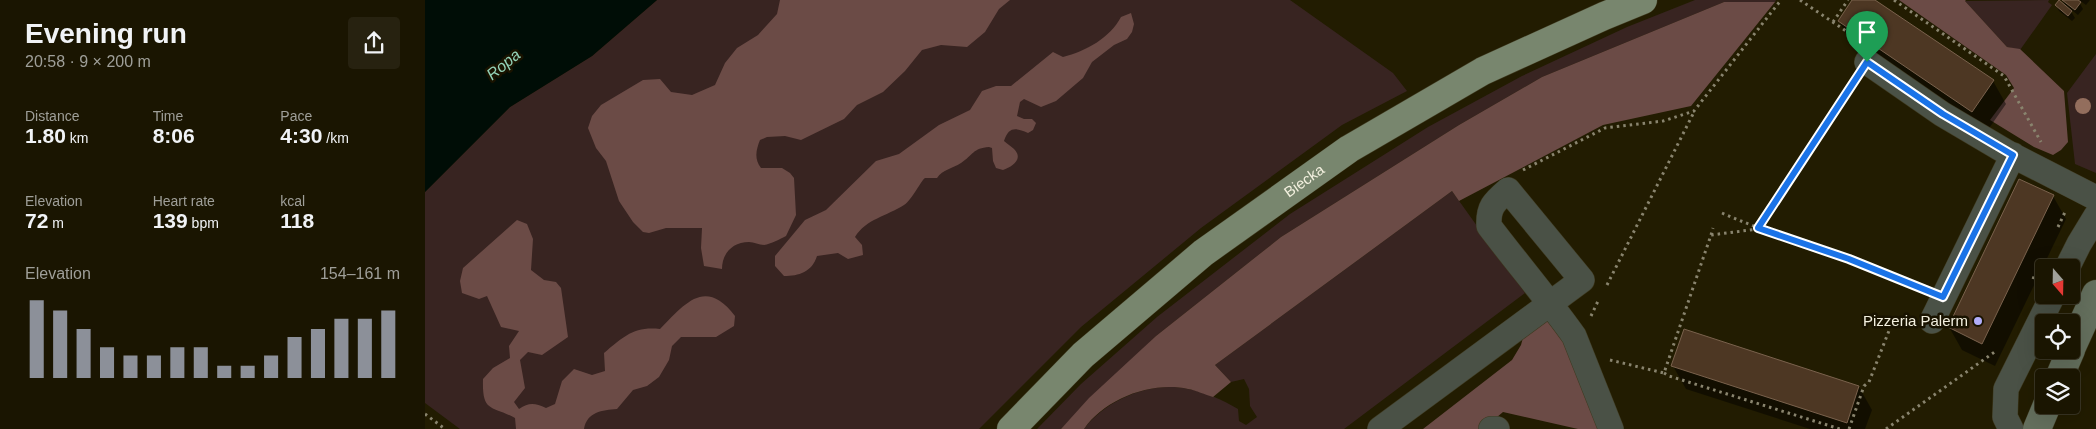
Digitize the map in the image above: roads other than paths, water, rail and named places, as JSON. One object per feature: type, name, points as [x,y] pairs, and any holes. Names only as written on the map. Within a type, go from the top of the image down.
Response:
[{"type":"main road","name":"Biecka","points":[[1011,429],[1083,355],[1203,253],[1349,149],[1483,71],[1643,0]]},
{"type":"street","points":[[1867,62],[1943,114],[2013,155],[2087,193]]},
{"type":"street","points":[[1932,321],[2013,155]]},
{"type":"street","points":[[2072,259],[2096,216]]},
{"type":"street","points":[[2080,330],[2096,294]]},
{"type":"street","points":[[1381,429],[1548,303],[1570,330],[1582,354],[1611,429]]},
{"type":"street","points":[[2011,429],[2005,417],[2006,390],[2049,304]]},
{"type":"street","points":[[2037,429],[2043,414]]},
{"type":"street","points":[[1491,429],[1497,429]]},
{"type":"water","name":"Ropa","points":[[425,0],[657,0],[592,56],[510,107],[425,192]]},
{"type":"place","name":"Pizzeria Palerm","points":[[1978,321]]}]
